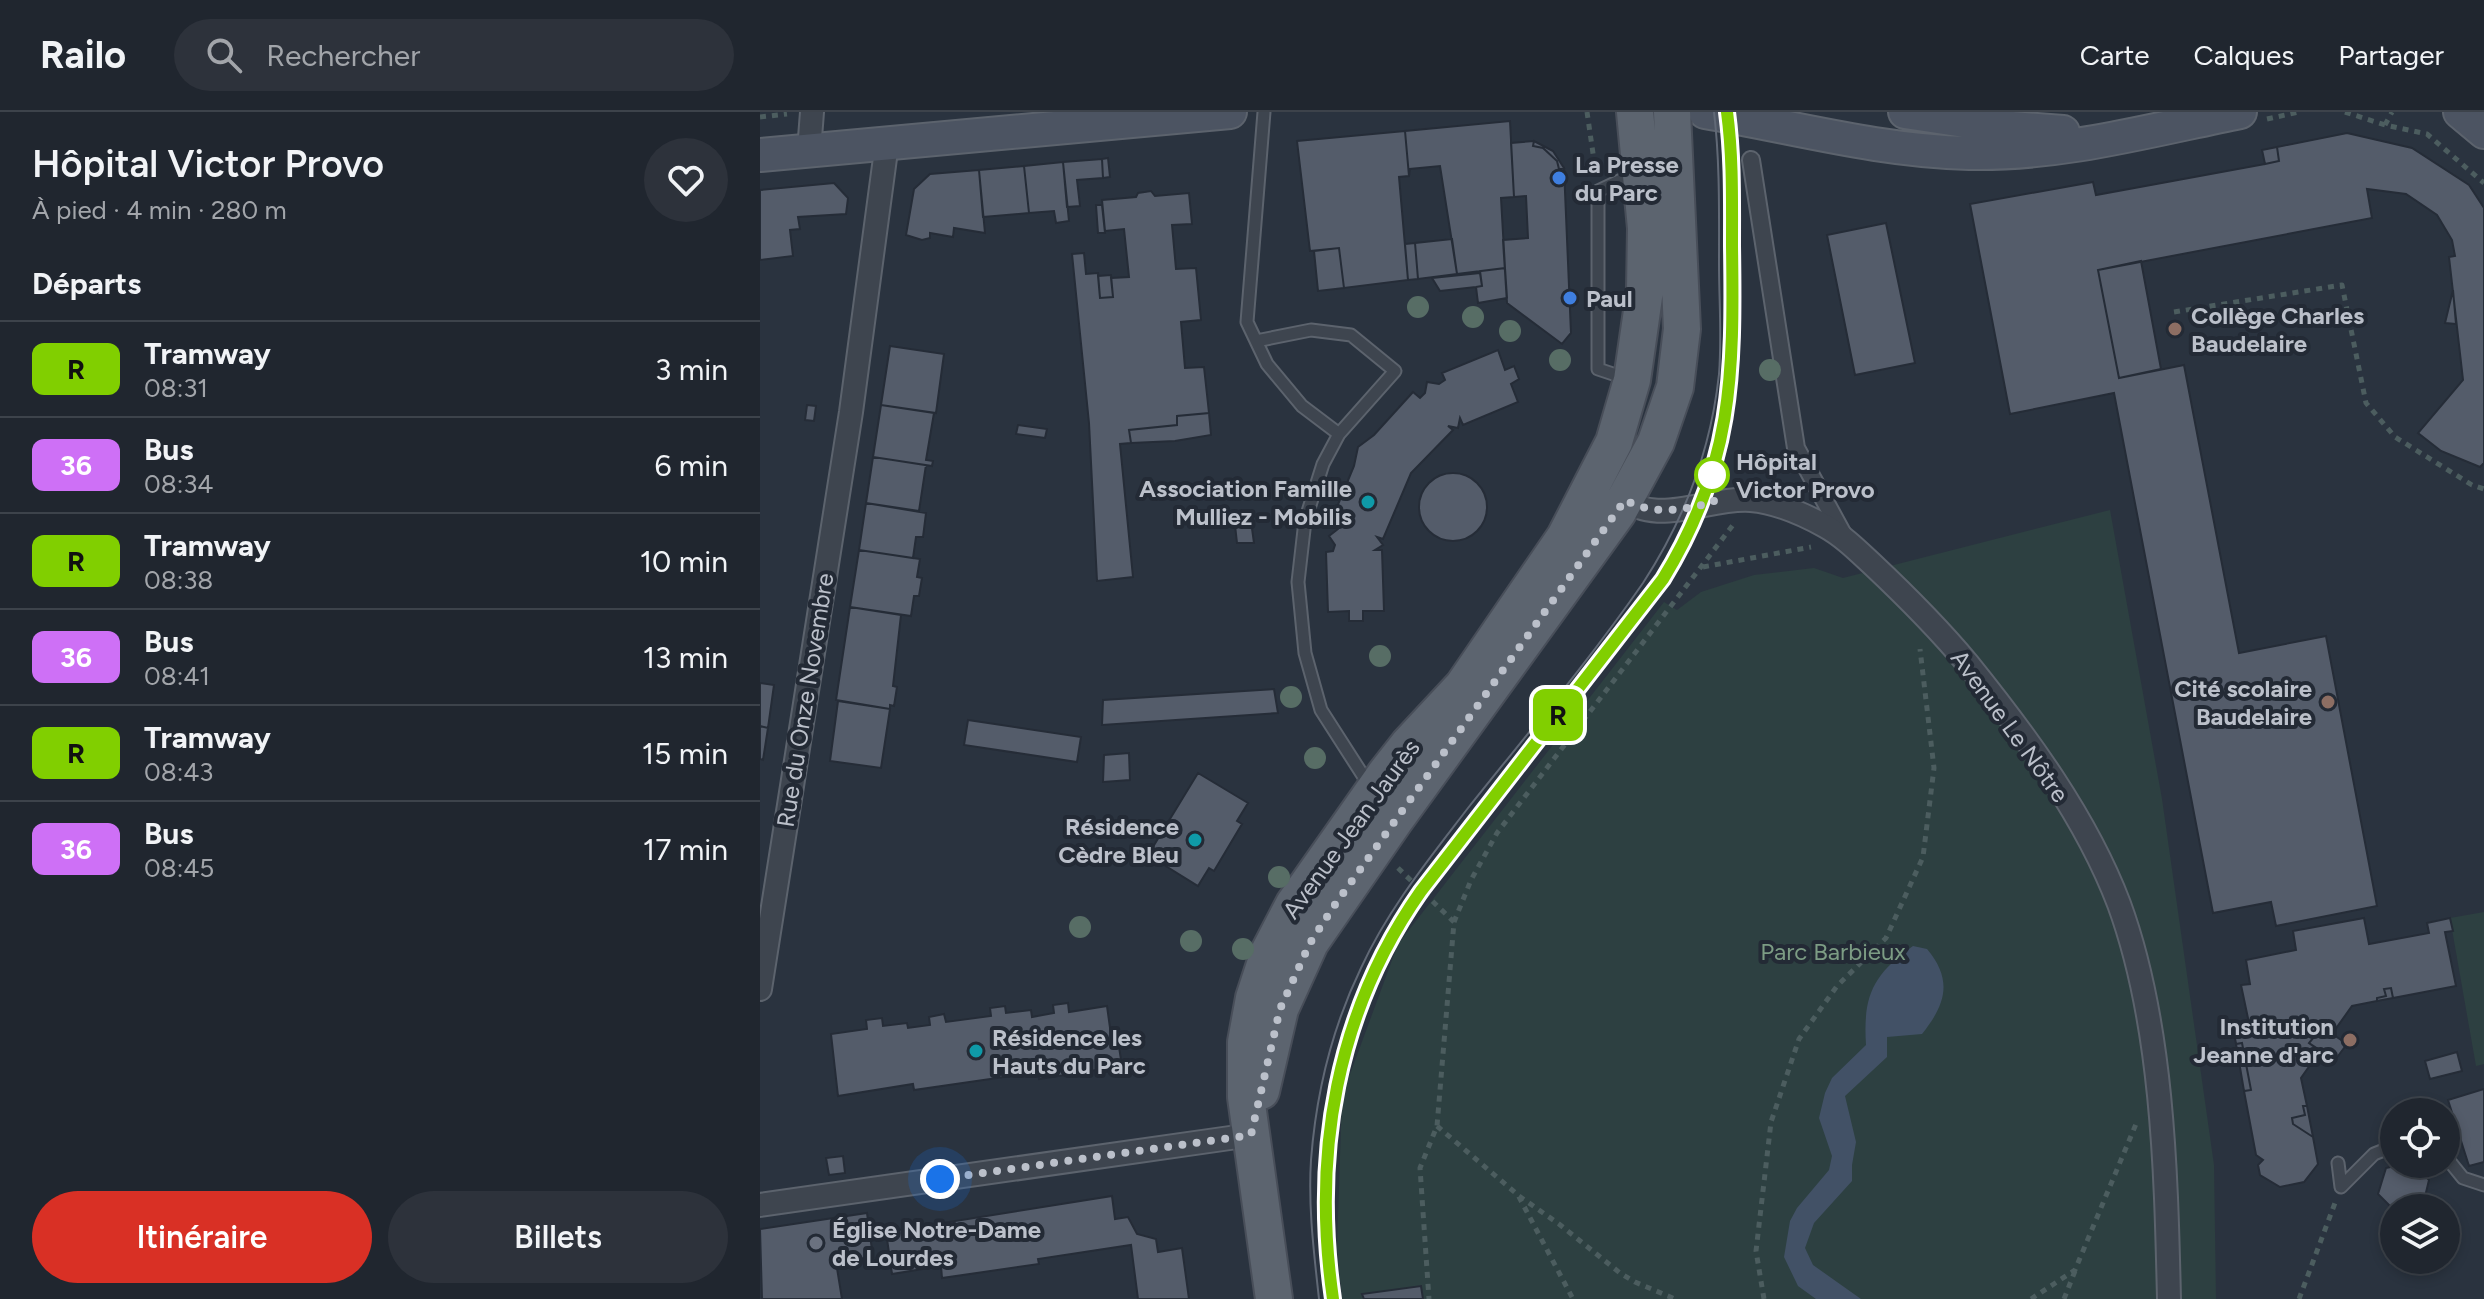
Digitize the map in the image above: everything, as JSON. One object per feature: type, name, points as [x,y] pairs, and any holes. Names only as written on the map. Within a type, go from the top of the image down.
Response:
[{"type":"main road","points":[[760,155],[1230,112]]},
{"type":"main road","name":"Avenue Jean Jaurès","points":[[1274,1299],[1246,1097],[1246,1042],[1254,998],[1269,952],[1294,904],[1408,745],[1463,686],[1565,537],[1614,442],[1632,380],[1643,314],[1647,258],[1635,112]]},
{"type":"main road","name":"Avenue Jean Jaurès","points":[[1251,1135],[1280,1009],[1310,943],[1388,829],[1625,500],[1656,442],[1679,369],[1682,329],[1672,112]]},
{"type":"main road","points":[[1705,112],[1830,137],[1924,150],[2020,151],[2057,148],[2240,112]]},
{"type":"main road","points":[[1905,112],[2011,128],[2122,136]]},
{"type":"main road","points":[[2460,112],[2484,132]]},
{"type":"street","points":[[801,113],[809,151]]},
{"type":"street","name":"Rue du Onze Novembre","points":[[760,989],[766,907],[851,412],[887,143]]},
{"type":"street","points":[[1751,160],[1796,448],[1846,540]]},
{"type":"street","points":[[1625,500],[1615,489],[1614,482],[1635,401],[1632,380]]},
{"type":"street","name":"Avenue Le Nôtre","points":[[1625,500],[1657,511],[1725,500],[1752,500],[1791,511],[1825,526],[1846,540],[1914,604],[1975,673],[2054,783],[2084,830],[2118,902],[2139,972],[2163,1159],[2169,1299]]},
{"type":"street","points":[[760,1205],[1251,1135]]},
{"type":"lane","points":[[1264,112],[1247,322],[1267,364],[1302,406],[1339,434]]},
{"type":"lane","points":[[1632,380],[1598,369],[1598,191],[1641,170]]},
{"type":"lane","points":[[1256,341],[1311,330],[1351,335],[1395,371],[1339,434],[1323,464],[1305,521],[1298,582],[1305,653],[1321,710],[1373,792]]},
{"type":"lane","points":[[2341,1187],[2380,1152]]},
{"type":"lane","points":[[2338,1163],[2341,1187]]},
{"type":"lane","points":[[2460,1174],[2484,1185]]},
{"type":"path","points":[[1587,112],[1598,191]]},
{"type":"path","points":[[2345,112],[2427,134],[2484,183]]},
{"type":"path","points":[[2385,125],[2392,112]]},
{"type":"path","points":[[760,117],[801,113]]},
{"type":"path","points":[[2174,312],[2342,285],[2366,403],[2395,437],[2472,485],[2484,489]]},
{"type":"path","points":[[1429,1299],[1420,1168],[1437,1126],[1454,922],[1471,880],[1497,833],[1752,500]]},
{"type":"path","points":[[1702,567],[1846,540]]},
{"type":"path","points":[[1764,1299],[1756,1251],[1771,1122],[1799,1039],[1837,986],[1886,938],[1923,857],[1934,768],[1914,604]]},
{"type":"path","points":[[1392,863],[1454,922]]},
{"type":"path","points":[[2064,1299],[2137,1123]]},
{"type":"path","points":[[1437,1126],[1518,1195],[1620,1273],[1675,1299]]},
{"type":"path","points":[[2299,1299],[2341,1187]]},
{"type":"path","points":[[1518,1195],[1573,1299]]},
{"type":"path","points":[[2031,1299],[2075,1270]]},
{"type":"green space","name":"Parc Barbieux","points":[[2110,510],[2162,799],[2214,1165],[2216,1299],[1342,1299],[1337,1247],[1342,1096],[1398,944],[1664,602],[1677,610],[1701,592],[1754,575],[1814,568],[1843,578]]},
{"type":"green space","points":[[2484,912],[2484,1064],[2476,1066],[2450,918]]},
{"type":"water","points":[[1913,946],[1927,949],[1941,971],[1941,1002],[1922,1034],[1887,1037],[1887,1057],[1845,1096],[1856,1142],[1852,1181],[1814,1223],[1805,1248],[1813,1265],[1861,1299],[1816,1299],[1798,1286],[1784,1257],[1790,1221],[1829,1170],[1832,1156],[1819,1118],[1825,1093],[1832,1078],[1866,1045],[1866,1013],[1879,977]]},
{"type":"building","points":[[1510,121],[1514,197],[1501,198],[1505,268],[1457,274],[1440,166],[1410,169],[1409,176],[1405,131]]},
{"type":"building","points":[[1405,131],[1409,176],[1399,177],[1408,280],[1344,288],[1339,248],[1310,251],[1297,141]]},
{"type":"building","points":[[2347,133],[2412,148],[2469,185],[2484,208],[2484,463],[2480,467],[2441,451],[2418,433],[2463,380],[2449,257],[2455,256],[2452,240],[2437,215],[2406,194],[2367,189],[2372,218],[2098,270],[2119,378],[2184,365],[2239,653],[2326,636],[2377,906],[2276,926],[2271,902],[2213,913],[2114,393],[2010,414],[1970,204],[2093,182],[2096,195],[2265,164],[2279,161],[2277,147]]},
{"type":"building","points":[[1534,141],[1533,146],[1543,148],[1557,161],[1559,169],[1564,168],[1571,333],[1562,344],[1507,303],[1503,240],[1528,238],[1526,196],[1514,197],[1511,143]]},
{"type":"building","points":[[1534,141],[1553,151],[1564,168],[1559,169],[1557,161],[1543,148],[1533,146]]},
{"type":"building","points":[[2277,147],[2279,161],[2265,164],[2262,150]]},
{"type":"building","points":[[1108,158],[1110,177],[1103,178],[1102,159]]},
{"type":"building","points":[[1102,159],[1103,178],[1077,180],[1080,206],[1067,207],[1063,162]]},
{"type":"building","points":[[1063,162],[1069,221],[1056,223],[1054,211],[1029,213],[1024,166]]},
{"type":"building","points":[[1024,166],[1029,213],[983,217],[979,170]]},
{"type":"building","points":[[979,170],[985,233],[954,228],[953,237],[930,233],[930,238],[922,240],[906,235],[914,189],[930,174]]},
{"type":"building","points":[[834,183],[848,198],[846,214],[798,217],[800,229],[790,230],[793,256],[760,260],[760,190]]},
{"type":"building","points":[[1151,191],[1155,196],[1189,193],[1192,224],[1172,225],[1176,269],[1196,268],[1201,320],[1181,322],[1185,368],[1204,367],[1209,413],[1177,416],[1177,425],[1129,430],[1131,443],[1120,444],[1133,577],[1097,581],[1089,423],[1072,254],[1084,253],[1086,274],[1098,273],[1100,298],[1113,297],[1111,278],[1129,277],[1124,229],[1105,231],[1102,200],[1136,197],[1138,193]]},
{"type":"building","points":[[1096,205],[1102,205],[1105,233],[1098,233]]},
{"type":"building","points":[[1886,223],[1915,363],[1855,375],[1827,235]]},
{"type":"building","points":[[1452,239],[1457,274],[1418,279],[1415,243]]},
{"type":"building","points":[[1415,243],[1418,279],[1408,280],[1405,244]]},
{"type":"building","points":[[1339,248],[1344,288],[1318,291],[1314,251]]},
{"type":"building","points":[[2141,261],[2161,369],[2119,378],[2098,270]]},
{"type":"building","points":[[1505,268],[1507,298],[1478,303],[1476,287],[1482,286],[1480,271]]},
{"type":"building","points":[[1480,273],[1482,286],[1440,291],[1432,278]]},
{"type":"building","points":[[1111,275],[1113,297],[1100,298],[1098,276]]},
{"type":"building","points":[[2453,290],[2456,324],[2445,323]]},
{"type":"building","points":[[890,346],[944,354],[936,413],[881,405]]},
{"type":"building","name":"Association Famille Mulliez - Mobilis","points":[[1498,350],[1505,370],[1514,366],[1519,379],[1511,384],[1518,402],[1463,425],[1460,418],[1458,428],[1448,426],[1453,430],[1411,473],[1383,539],[1377,537],[1383,545],[1375,550],[1382,550],[1384,611],[1363,611],[1363,621],[1349,621],[1349,611],[1328,612],[1326,552],[1333,551],[1335,545],[1329,536],[1338,529],[1339,522],[1332,519],[1354,466],[1358,447],[1374,435],[1413,392],[1420,398],[1425,393],[1427,382],[1439,384],[1445,380],[1442,373]]},
{"type":"building","points":[[807,405],[816,406],[814,421],[805,420]]},
{"type":"building","points":[[881,405],[934,413],[926,460],[933,461],[932,466],[873,457]]},
{"type":"building","points":[[1209,413],[1211,435],[1131,443],[1129,430],[1177,425],[1177,416]]},
{"type":"building","points":[[1018,425],[1047,429],[1045,438],[1016,434]]},
{"type":"building","points":[[873,457],[926,465],[919,511],[866,503]]},
{"type":"building","points":[[1453,473],[1477,483],[1487,507],[1477,531],[1453,541],[1429,531],[1419,507],[1429,483]]},
{"type":"building","points":[[866,503],[926,513],[923,537],[916,537],[913,558],[859,550]]},
{"type":"building","points":[[1251,521],[1254,543],[1237,543],[1235,525]]},
{"type":"building","points":[[859,550],[920,559],[917,577],[922,578],[919,596],[914,596],[911,616],[850,607]]},
{"type":"building","points":[[850,607],[901,615],[893,686],[897,687],[894,706],[890,705],[890,709],[836,700]]},
{"type":"building","points":[[760,683],[774,685],[768,728],[760,726]]},
{"type":"building","points":[[1274,689],[1278,713],[1102,725],[1103,700]]},
{"type":"building","points":[[838,701],[890,709],[881,768],[830,761]]},
{"type":"building","points":[[968,720],[1081,737],[1077,762],[964,745]]},
{"type":"building","points":[[760,726],[768,728],[763,760],[760,759]]},
{"type":"building","points":[[1129,753],[1130,780],[1103,782],[1104,755]]},
{"type":"building","name":"Résidence Cèdre Bleu","points":[[1198,773],[1248,803],[1237,821],[1242,824],[1214,871],[1209,868],[1198,886],[1148,855]]},
{"type":"building","points":[[2364,918],[2369,944],[2429,933],[2427,923],[2450,918],[2453,931],[2445,932],[2456,986],[2393,998],[2391,988],[2384,989],[2386,996],[2377,998],[2377,1001],[2352,1006],[2332,1034],[2322,1027],[2309,1043],[2320,1051],[2301,1078],[2307,1106],[2303,1106],[2305,1115],[2292,1118],[2293,1124],[2313,1137],[2318,1164],[2304,1182],[2280,1187],[2260,1175],[2258,1165],[2263,1160],[2256,1155],[2244,1091],[2251,1090],[2242,1043],[2236,1044],[2233,1027],[2249,1023],[2241,985],[2250,984],[2246,960],[2296,950],[2293,931]]},
{"type":"building","points":[[2391,988],[2393,998],[2377,1001],[2377,998],[2386,996],[2384,989]]},
{"type":"building","name":"Résidence les Hauts du Parc","points":[[1068,1003],[1069,1012],[1107,1006],[1111,1035],[1117,1034],[1122,1066],[1039,1079],[1038,1072],[914,1090],[913,1084],[838,1096],[831,1034],[867,1029],[866,1020],[882,1018],[883,1026],[907,1023],[908,1028],[930,1025],[929,1017],[944,1014],[946,1022],[991,1016],[990,1008],[1005,1006],[1006,1013],[1031,1010],[1032,1017],[1054,1013],[1053,1005]]},
{"type":"building","points":[[2322,1027],[2347,1044],[2335,1060],[2309,1043]]},
{"type":"building","points":[[2242,1043],[2251,1090],[2244,1091],[2236,1044]]},
{"type":"building","points":[[2457,1052],[2462,1071],[2430,1079],[2425,1061]]},
{"type":"building","points":[[2484,1089],[2484,1162],[2469,1166],[2460,1138],[2460,1098],[2455,1098]]},
{"type":"building","points":[[2303,1106],[2307,1106],[2313,1137],[2293,1124],[2292,1118],[2305,1115]]},
{"type":"building","points":[[843,1156],[845,1173],[829,1175],[826,1158]]},
{"type":"building","points":[[2383,1178],[2429,1180],[2426,1194],[2378,1194]]},
{"type":"building","points":[[1112,1196],[1115,1219],[1128,1217],[1137,1234],[1156,1239],[1158,1252],[1182,1248],[1189,1299],[1138,1299],[1131,1245],[1038,1259],[1039,1264],[942,1278],[941,1266],[892,1274],[886,1232]]},
{"type":"building","name":"Église Notre-Dame de Lourdes","points":[[867,1213],[873,1257],[836,1262],[842,1299],[762,1299],[760,1229]]},
{"type":"building","points":[[1421,1286],[1423,1299],[1364,1299],[1362,1294]]},
{"type":"tram line","points":[[1319,1299],[1310,1195],[1313,1136],[1321,1087],[1334,1038],[1361,968],[1396,905],[1424,865],[1643,583],[1683,509],[1702,456],[1710,429],[1720,360],[1719,188],[1714,112]]},
{"type":"tram line","points":[[1333,1299],[1327,1244],[1329,1138],[1336,1086],[1349,1036],[1368,986],[1391,938],[1421,891],[1663,579],[1692,525],[1713,469],[1727,410],[1734,349],[1732,179],[1727,112]]},
{"type":"tram line","name":"R","points":[[1333,1299],[1324,1213],[1330,1118],[1345,1048],[1371,979],[1421,891],[1663,579],[1689,531],[1713,471],[1728,403],[1734,348],[1732,163],[1727,112]]},
{"type":"place","name":"La Presse du Parc","points":[[1559,178]]},
{"type":"place","name":"Paul","points":[[1570,298]]},
{"type":"place","name":"Collège Charles Baudelaire","points":[[2175,329]]},
{"type":"place","name":"Hôpital Victor Provo","points":[[1712,475]]},
{"type":"place","name":"Association Famille Mulliez - Mobilis","points":[[1368,502]]},
{"type":"place","name":"Cité scolaire Baudelaire","points":[[2328,702]]},
{"type":"place","name":"Résidence Cèdre Bleu","points":[[1195,840]]},
{"type":"place","name":"Institution Jeanne d'arc","points":[[2350,1040]]},
{"type":"place","name":"Résidence les Hauts du Parc","points":[[976,1051]]},
{"type":"place","name":"Église Notre-Dame de Lourdes","points":[[816,1243]]},
{"type":"route","points":[[940,1179],[1251,1135],[1280,1009],[1310,943],[1334,906],[1625,500],[1657,511],[1714,502],[1712,475]]}]
